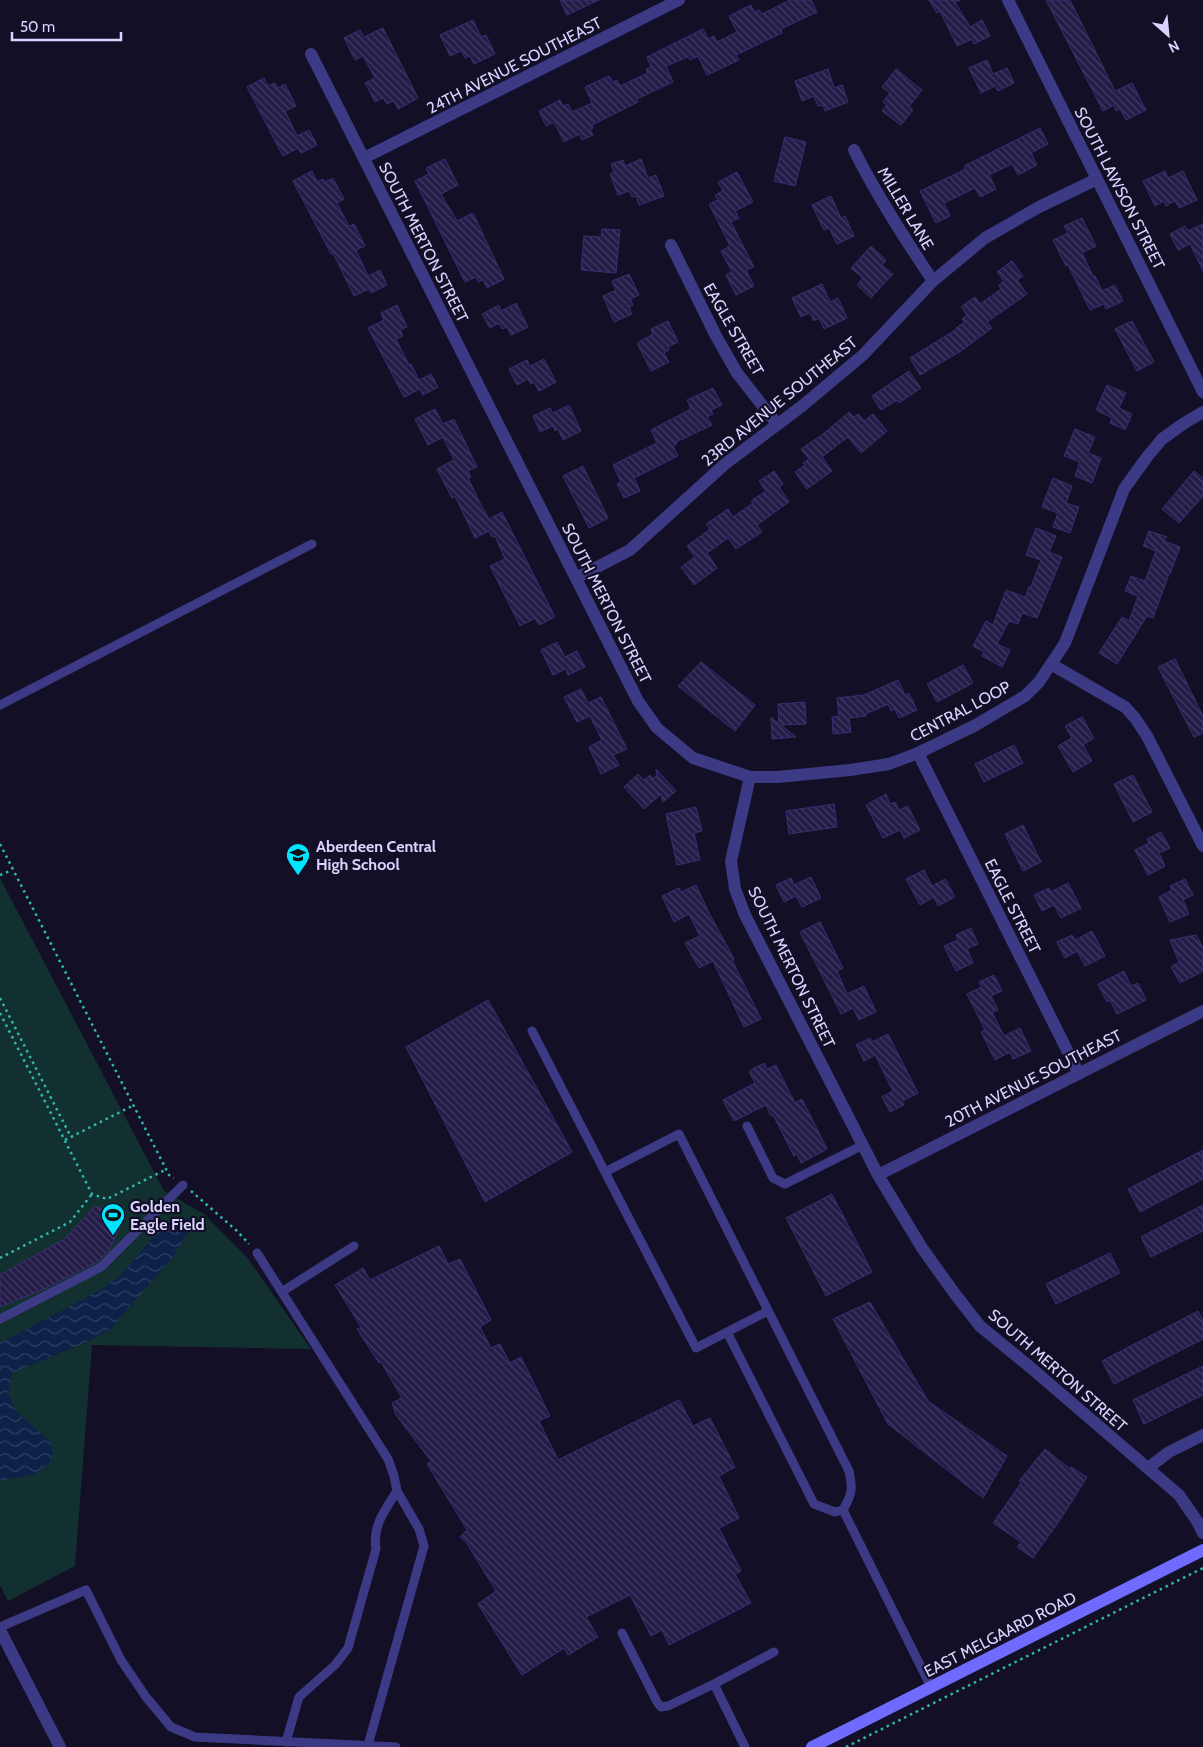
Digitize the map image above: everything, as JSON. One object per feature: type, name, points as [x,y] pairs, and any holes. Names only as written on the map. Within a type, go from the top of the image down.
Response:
[{"type":"main road","name":"EAST MELGAARD ROAD","points":[[812,1747],[1203,1550]]},
{"type":"street","name":"24TH AVENUE SOUTHEAST","points":[[364,158],[679,0]]},
{"type":"street","name":"SOUTH LAWSON STREET","points":[[1008,0],[1203,392]]},
{"type":"street","name":"SOUTH MERTON STREET","points":[[311,54],[638,701],[657,728],[693,758],[750,777],[731,861],[735,889],[744,915],[878,1175],[922,1248],[980,1326],[1179,1495],[1203,1533]]},
{"type":"street","name":"MILLER LANE","points":[[854,150],[876,192],[933,281]]},
{"type":"street","name":"23RD AVENUE SOUTHEAST","points":[[576,578],[630,550],[725,464],[802,406],[863,356],[933,281],[985,238],[1039,207],[1097,179]]},
{"type":"street","name":"EAGLE STREET","points":[[670,245],[737,373],[777,424]]},
{"type":"street","name":"CENTRAL LOOP","points":[[750,777],[778,777],[889,764],[918,753],[974,726],[1025,696],[1039,682],[1065,643],[1124,489],[1162,439],[1203,412]]},
{"type":"street","points":[[1051,664],[1125,707],[1135,718],[1147,736],[1203,846]]},
{"type":"street","name":"EAGLE STREET","points":[[918,753],[1079,1074]]},
{"type":"street","name":"20TH AVENUE SOUTHEAST","points":[[878,1175],[1203,1011]]},
{"type":"street","points":[[1148,1468],[1170,1452],[1203,1435]]},
{"type":"street","points":[[0,1629],[60,1747]]},
{"type":"lane","points":[[0,705],[312,544]]},
{"type":"lane","points":[[532,1031],[696,1348],[768,1311]]},
{"type":"lane","points":[[747,1126],[774,1178],[786,1184],[863,1145]]},
{"type":"lane","points":[[605,1172],[679,1134],[849,1471],[852,1487],[849,1500],[843,1510],[835,1512],[823,1508],[814,1504],[809,1497],[727,1332]]},
{"type":"lane","points":[[0,1319],[101,1266],[183,1185]]},
{"type":"lane","points":[[283,1292],[354,1246]]},
{"type":"lane","points":[[257,1253],[388,1459],[397,1491],[419,1529],[424,1546],[368,1745]]},
{"type":"lane","points":[[286,1742],[299,1697],[335,1666],[348,1648],[376,1549],[374,1539],[377,1525],[397,1491]]},
{"type":"lane","points":[[843,1510],[931,1687]]},
{"type":"lane","points":[[0,1629],[86,1590],[121,1660],[146,1697],[171,1727],[195,1737],[396,1747]]},
{"type":"lane","points":[[622,1633],[661,1707],[668,1706],[714,1684],[774,1652]]},
{"type":"lane","points":[[714,1684],[745,1747]]},
{"type":"path","points":[[0,844],[170,1175],[237,1231],[257,1253]]},
{"type":"path","points":[[0,875],[13,869]]},
{"type":"path","points":[[0,998],[71,1137]]},
{"type":"path","points":[[0,1013],[92,1194],[107,1199],[167,1169]]},
{"type":"path","points":[[65,1140],[134,1105]]},
{"type":"path","points":[[0,1258],[70,1222],[92,1194]]},
{"type":"path","points":[[846,1747],[1203,1568]]},
{"type":"green space","name":"Golden Eagle Field","points":[[0,878],[164,1191],[204,1214],[247,1257],[311,1349],[92,1345],[75,1566],[8,1601],[0,1585]]},
{"type":"water","points":[[175,1218],[190,1219],[189,1231],[172,1258],[111,1329],[89,1341],[12,1373],[8,1392],[16,1411],[50,1441],[53,1453],[50,1462],[35,1474],[0,1481],[0,1343],[99,1291],[120,1276],[155,1235]]},
{"type":"building","points":[[560,0],[599,0],[567,15]]},
{"type":"building","points":[[790,0],[811,0],[817,12],[781,29],[782,33],[736,55],[739,60],[707,75],[698,56],[690,60],[688,57],[666,66],[673,82],[637,99],[638,102],[592,125],[593,128],[590,129],[593,135],[582,140],[579,134],[564,142],[554,122],[546,126],[539,111],[560,100],[563,106],[568,104],[572,112],[592,103],[585,87],[609,76],[613,82],[617,80],[620,86],[648,73],[646,69],[651,67],[647,57],[703,29],[708,39],[714,36],[717,42],[737,32],[729,16],[751,5],[754,12],[759,10],[762,14]]},
{"type":"building","points":[[929,0],[960,0],[955,2],[970,27],[982,20],[990,36],[974,44],[972,39],[957,46],[940,11],[937,13]]},
{"type":"building","points":[[1046,0],[1070,0],[1115,91],[1132,83],[1146,110],[1126,120],[1120,109],[1116,111],[1114,105],[1103,111]]},
{"type":"building","points":[[473,20],[481,37],[486,35],[495,54],[474,64],[470,56],[465,58],[461,51],[450,56],[440,35]]},
{"type":"building","points":[[383,28],[418,98],[398,109],[394,101],[387,104],[383,98],[375,102],[365,83],[375,78],[363,56],[355,60],[344,38],[360,30],[364,37]]},
{"type":"building","points":[[987,60],[993,74],[1007,68],[1014,83],[998,91],[995,86],[981,93],[969,68]]},
{"type":"building","points":[[828,69],[834,88],[842,85],[848,102],[825,111],[823,105],[818,106],[814,96],[802,101],[795,81]]},
{"type":"building","points":[[896,69],[922,90],[909,107],[913,110],[901,125],[882,111],[887,105],[883,102],[890,93],[882,87]]},
{"type":"building","points":[[264,78],[268,86],[275,83],[278,88],[285,84],[296,106],[285,111],[297,136],[309,130],[317,145],[301,153],[298,148],[283,156],[247,87]]},
{"type":"building","points":[[1040,128],[1048,144],[1031,153],[1037,165],[1018,175],[1012,164],[989,175],[996,189],[980,197],[975,188],[944,203],[950,216],[936,223],[920,191],[966,169],[964,166]]},
{"type":"building","points":[[785,137],[806,142],[795,186],[774,181]]},
{"type":"building","points":[[445,159],[458,185],[441,194],[457,221],[473,213],[504,279],[487,288],[483,280],[478,282],[476,277],[465,282],[415,181],[429,174],[426,168]]},
{"type":"building","points":[[641,159],[648,178],[656,175],[664,196],[639,205],[636,196],[632,197],[629,191],[618,195],[610,174],[614,172],[611,164],[623,160],[625,166]]},
{"type":"building","points":[[312,171],[317,182],[323,179],[325,182],[333,178],[344,199],[337,203],[349,226],[354,224],[365,246],[356,250],[368,276],[380,270],[387,285],[371,293],[369,289],[354,296],[333,253],[331,254],[293,181]]},
{"type":"building","points":[[1165,171],[1168,178],[1183,171],[1197,200],[1179,208],[1175,201],[1166,206],[1164,201],[1155,206],[1143,181]]},
{"type":"building","points":[[737,172],[753,202],[735,211],[739,218],[731,222],[754,267],[746,270],[754,286],[736,295],[726,275],[732,272],[721,251],[730,246],[709,204],[718,200],[715,195],[723,191],[718,182]]},
{"type":"building","points":[[831,196],[841,218],[845,216],[854,236],[837,244],[829,228],[824,230],[812,205]]},
{"type":"building","points":[[1082,218],[1096,246],[1082,253],[1093,276],[1095,276],[1102,291],[1115,285],[1123,301],[1106,309],[1104,304],[1090,310],[1068,265],[1066,266],[1053,240],[1068,233],[1064,226]]},
{"type":"building","points":[[1203,224],[1203,271],[1190,244],[1178,250],[1170,234],[1185,226],[1188,231]]},
{"type":"building","points":[[602,229],[620,230],[616,273],[581,270],[584,236],[601,237]]},
{"type":"building","points":[[871,246],[886,260],[882,265],[893,274],[871,298],[857,285],[863,278],[851,268]]},
{"type":"building","points":[[1012,261],[1023,276],[1017,280],[1027,294],[987,322],[992,328],[961,351],[920,375],[910,358],[965,322],[962,319],[967,315],[961,307],[975,297],[980,304],[1001,289],[999,285],[1004,281],[997,272]]},
{"type":"building","points":[[629,274],[639,295],[630,299],[633,305],[629,307],[632,314],[614,322],[603,296],[616,290],[612,281]]},
{"type":"building","points":[[822,284],[830,302],[838,298],[847,318],[824,329],[819,318],[814,321],[810,313],[801,317],[792,298]]},
{"type":"building","points":[[516,303],[528,327],[511,335],[507,327],[502,329],[499,323],[490,328],[482,314],[499,305],[501,311]]},
{"type":"building","points":[[397,305],[407,327],[400,330],[403,336],[396,339],[409,365],[411,364],[419,380],[431,374],[438,387],[423,395],[420,389],[404,397],[368,328],[384,320],[381,313]]},
{"type":"building","points":[[668,321],[678,342],[668,347],[669,350],[664,353],[669,362],[651,371],[637,343],[653,334],[651,329]]},
{"type":"building","points":[[1132,321],[1154,362],[1137,371],[1115,329]]},
{"type":"building","points":[[544,359],[556,382],[539,391],[534,382],[531,384],[528,379],[517,385],[509,369],[527,360],[530,366]]},
{"type":"building","points":[[909,371],[921,388],[899,403],[897,400],[881,410],[872,396]]},
{"type":"building","points":[[1107,385],[1126,393],[1119,408],[1132,414],[1125,430],[1110,423],[1112,418],[1096,410]]},
{"type":"building","points":[[713,388],[722,405],[711,410],[713,414],[707,417],[712,425],[676,442],[677,444],[673,446],[678,456],[634,478],[640,491],[624,498],[617,484],[621,482],[613,465],[657,443],[651,430],[691,409],[687,400]]},
{"type":"building","points":[[569,405],[581,431],[563,440],[558,429],[555,431],[553,426],[540,432],[533,416],[550,408],[553,413]]},
{"type":"building","points":[[435,409],[443,424],[454,419],[477,467],[468,471],[471,477],[468,478],[481,505],[489,519],[502,512],[555,617],[539,625],[535,618],[520,626],[490,566],[505,559],[495,536],[492,537],[489,531],[475,538],[455,496],[452,498],[437,469],[454,460],[443,437],[428,445],[415,419]]},
{"type":"building","points":[[849,412],[854,417],[858,414],[864,421],[873,414],[887,431],[861,453],[848,437],[822,457],[832,471],[807,489],[795,472],[805,465],[803,463],[809,459],[801,449],[823,434]]},
{"type":"building","points":[[1075,429],[1095,437],[1088,453],[1101,458],[1092,483],[1075,476],[1080,462],[1064,456]]},
{"type":"building","points":[[583,466],[608,518],[589,528],[563,476]]},
{"type":"building","points":[[774,471],[783,484],[779,487],[789,502],[757,525],[762,532],[736,549],[728,538],[707,553],[717,568],[694,585],[681,567],[695,557],[687,546],[710,529],[706,524],[728,509],[733,517],[753,503],[751,501],[766,491],[759,481]]},
{"type":"building","points":[[1194,471],[1203,478],[1203,496],[1179,523],[1162,509]]},
{"type":"building","points":[[1053,478],[1072,486],[1066,503],[1079,507],[1070,533],[1053,527],[1058,513],[1042,507]]},
{"type":"building","points":[[1036,528],[1056,536],[1049,552],[1062,557],[1037,618],[1022,613],[1018,624],[1009,621],[997,644],[1010,650],[1002,667],[982,656],[984,652],[973,646],[986,621],[993,625],[1006,590],[1025,597],[1029,587],[1031,587],[1041,560],[1026,555]]},
{"type":"building","points":[[1149,531],[1167,537],[1164,541],[1180,547],[1153,618],[1147,616],[1117,664],[1099,653],[1122,617],[1129,621],[1138,596],[1125,591],[1131,576],[1145,581],[1156,551],[1143,546]]},
{"type":"building","points":[[557,642],[565,657],[577,651],[585,667],[568,675],[566,669],[553,675],[541,650]]},
{"type":"building","points":[[1175,659],[1203,716],[1203,733],[1194,737],[1158,667]]},
{"type":"building","points":[[701,662],[755,705],[735,731],[678,686]]},
{"type":"building","points":[[963,665],[973,683],[937,702],[927,684]]},
{"type":"building","points":[[898,680],[905,695],[909,693],[917,710],[899,718],[895,709],[891,711],[888,704],[866,714],[866,716],[849,718],[851,732],[833,734],[832,717],[839,716],[837,698],[864,695]]},
{"type":"building","points":[[581,689],[588,703],[601,697],[627,749],[613,755],[619,765],[601,774],[589,747],[602,740],[590,716],[577,722],[564,697]]},
{"type":"building","points":[[805,702],[806,724],[781,725],[796,737],[772,739],[771,717],[779,724],[778,704]]},
{"type":"building","points":[[1082,717],[1094,738],[1083,745],[1092,761],[1073,772],[1058,746],[1072,738],[1065,726]]},
{"type":"building","points":[[1014,745],[1023,763],[984,782],[975,764]]},
{"type":"building","points":[[656,769],[676,791],[663,802],[661,794],[644,809],[624,787],[638,774],[644,780],[650,775],[653,779],[657,775]]},
{"type":"building","points":[[1133,775],[1152,812],[1133,822],[1114,784]]},
{"type":"building","points":[[886,794],[890,804],[895,802],[899,810],[908,806],[920,830],[904,838],[900,830],[883,838],[866,805]]},
{"type":"building","points":[[834,804],[837,827],[789,834],[786,811]]},
{"type":"building","points":[[696,807],[702,831],[694,833],[700,860],[677,865],[666,814]]},
{"type":"building","points":[[1023,825],[1041,862],[1023,871],[1005,834]]},
{"type":"building","points":[[1161,832],[1170,848],[1159,853],[1165,866],[1148,875],[1135,850],[1149,843],[1147,839]]},
{"type":"building","points":[[924,870],[932,886],[945,879],[955,897],[938,906],[934,897],[920,905],[906,879]]},
{"type":"building","points":[[811,877],[821,898],[802,907],[796,896],[784,902],[776,885],[791,878],[794,885]]},
{"type":"building","points":[[1185,879],[1193,895],[1183,900],[1189,914],[1170,922],[1159,897],[1172,890],[1170,886]]},
{"type":"building","points":[[1068,883],[1081,908],[1061,918],[1054,905],[1042,911],[1034,895],[1049,888],[1051,892]]},
{"type":"building","points":[[696,885],[734,959],[732,960],[761,1019],[744,1027],[713,961],[699,968],[685,943],[700,936],[689,914],[674,922],[662,896],[679,888],[681,892]]},
{"type":"building","points":[[820,922],[843,968],[837,971],[847,994],[864,986],[876,1012],[859,1020],[853,1008],[841,1014],[800,932]]},
{"type":"building","points":[[971,928],[978,944],[967,949],[973,963],[956,971],[944,946],[958,940],[956,935]]},
{"type":"building","points":[[1092,931],[1105,956],[1085,966],[1077,951],[1065,958],[1057,942],[1072,935],[1075,940]]},
{"type":"building","points":[[1196,935],[1203,948],[1203,971],[1180,983],[1171,967],[1179,962],[1170,940]]},
{"type":"building","points":[[1124,971],[1131,986],[1138,983],[1146,1000],[1117,1014],[1110,1000],[1107,1002],[1098,984]]},
{"type":"building","points":[[994,975],[1002,991],[991,996],[998,1010],[992,1012],[1004,1036],[1020,1028],[1031,1051],[1013,1059],[1010,1052],[995,1060],[981,1032],[985,1030],[967,994],[982,987],[979,982]]},
{"type":"building","points":[[488,1000],[572,1152],[485,1202],[406,1047]]},
{"type":"building","points":[[888,1034],[918,1093],[902,1101],[904,1105],[890,1112],[882,1097],[893,1091],[875,1055],[864,1061],[856,1045],[870,1038],[872,1042]]},
{"type":"building","points":[[764,1063],[767,1069],[776,1065],[795,1103],[802,1099],[827,1149],[801,1163],[797,1154],[794,1156],[766,1105],[734,1121],[723,1100],[755,1083],[749,1071]]},
{"type":"building","points":[[1203,1150],[1203,1179],[1140,1212],[1128,1189]]},
{"type":"building","points":[[832,1194],[872,1272],[826,1296],[786,1218]]},
{"type":"building","points":[[1203,1205],[1203,1231],[1151,1257],[1141,1237]]},
{"type":"building","points":[[95,1206],[124,1218],[109,1250],[97,1262],[44,1289],[0,1307],[0,1275],[66,1238]]},
{"type":"building","points":[[439,1246],[448,1264],[460,1259],[491,1320],[480,1327],[491,1348],[500,1344],[510,1363],[521,1357],[550,1416],[539,1421],[558,1460],[679,1400],[693,1426],[710,1418],[735,1467],[719,1476],[739,1518],[719,1528],[741,1571],[735,1574],[751,1603],[669,1645],[662,1630],[651,1636],[630,1595],[586,1617],[598,1637],[568,1655],[564,1648],[522,1675],[478,1604],[496,1591],[466,1542],[460,1537],[467,1530],[427,1464],[431,1461],[396,1415],[392,1403],[402,1398],[381,1362],[379,1363],[357,1329],[361,1327],[335,1285],[363,1268],[370,1280]]},
{"type":"building","points":[[1110,1253],[1120,1273],[1056,1304],[1046,1284]]},
{"type":"building","points":[[870,1302],[928,1401],[1007,1456],[983,1498],[888,1424],[833,1319]]},
{"type":"building","points":[[1198,1311],[1203,1320],[1203,1339],[1114,1384],[1102,1361]]},
{"type":"building","points":[[1203,1366],[1203,1395],[1144,1424],[1133,1400]]},
{"type":"building","points":[[1045,1449],[1070,1469],[1071,1467],[1087,1477],[1033,1558],[1017,1547],[1021,1542],[993,1523],[1021,1483],[1019,1481]]},
{"type":"place","name":"Aberdeen Central High School","points":[[298,876]]},
{"type":"place","name":"Golden Eagle Field","points":[[113,1236]]}]
